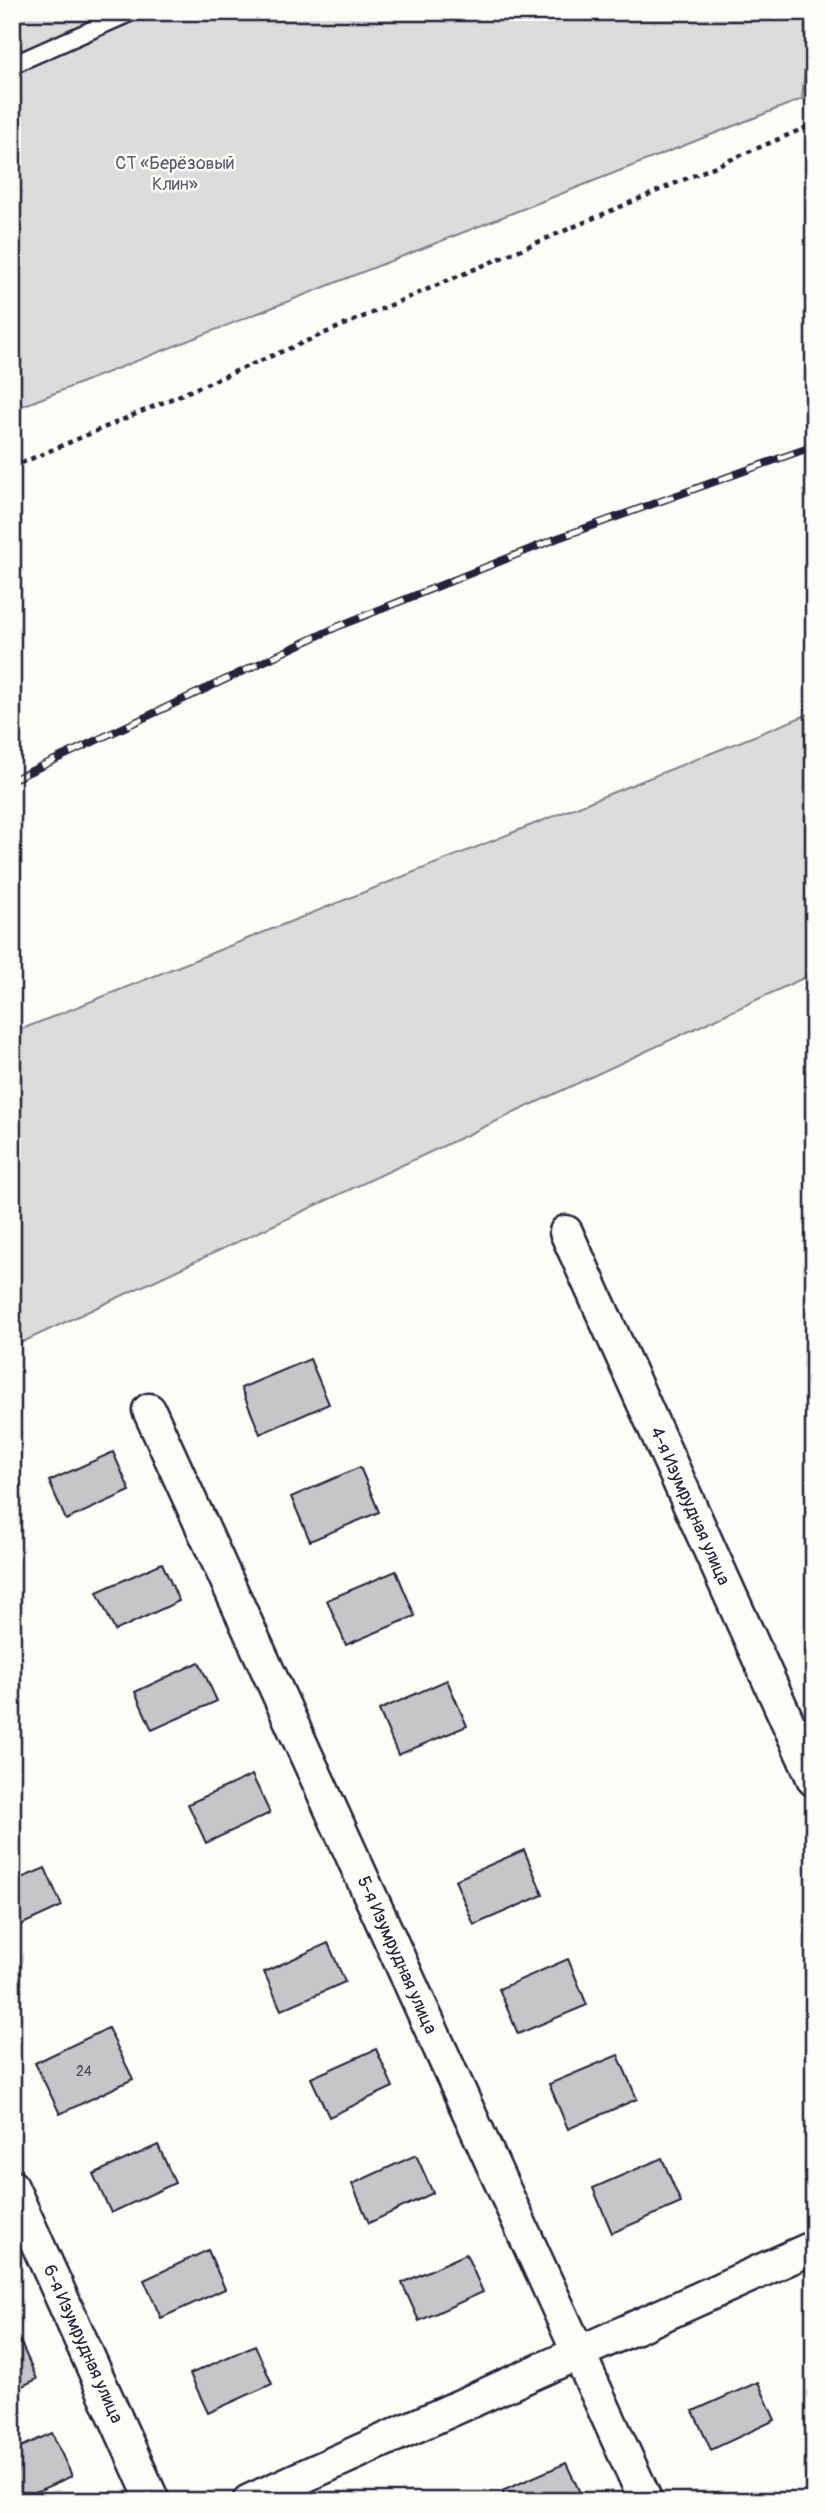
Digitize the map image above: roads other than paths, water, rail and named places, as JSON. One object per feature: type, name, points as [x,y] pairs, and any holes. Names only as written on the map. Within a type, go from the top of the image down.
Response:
[{"type":"street","name":"4-я Изумрудная улица","points":[[566,1232],[814,1780]]},
{"type":"street","name":"5-я Изумрудная улица","points":[[149,1410],[646,2501]]},
{"type":"street","name":"6-я Изумрудная улица","points":[[12,2187],[153,2501]]},
{"type":"street","points":[[250,2501],[814,2247]]},
{"type":"lane","points":[[12,65],[132,12]]},
{"type":"railway","points":[[12,780],[339,626],[558,538],[814,446]]},
{"type":"park label","name":"СТ «Берёзовый Клин»","points":[[175,173]]}]
